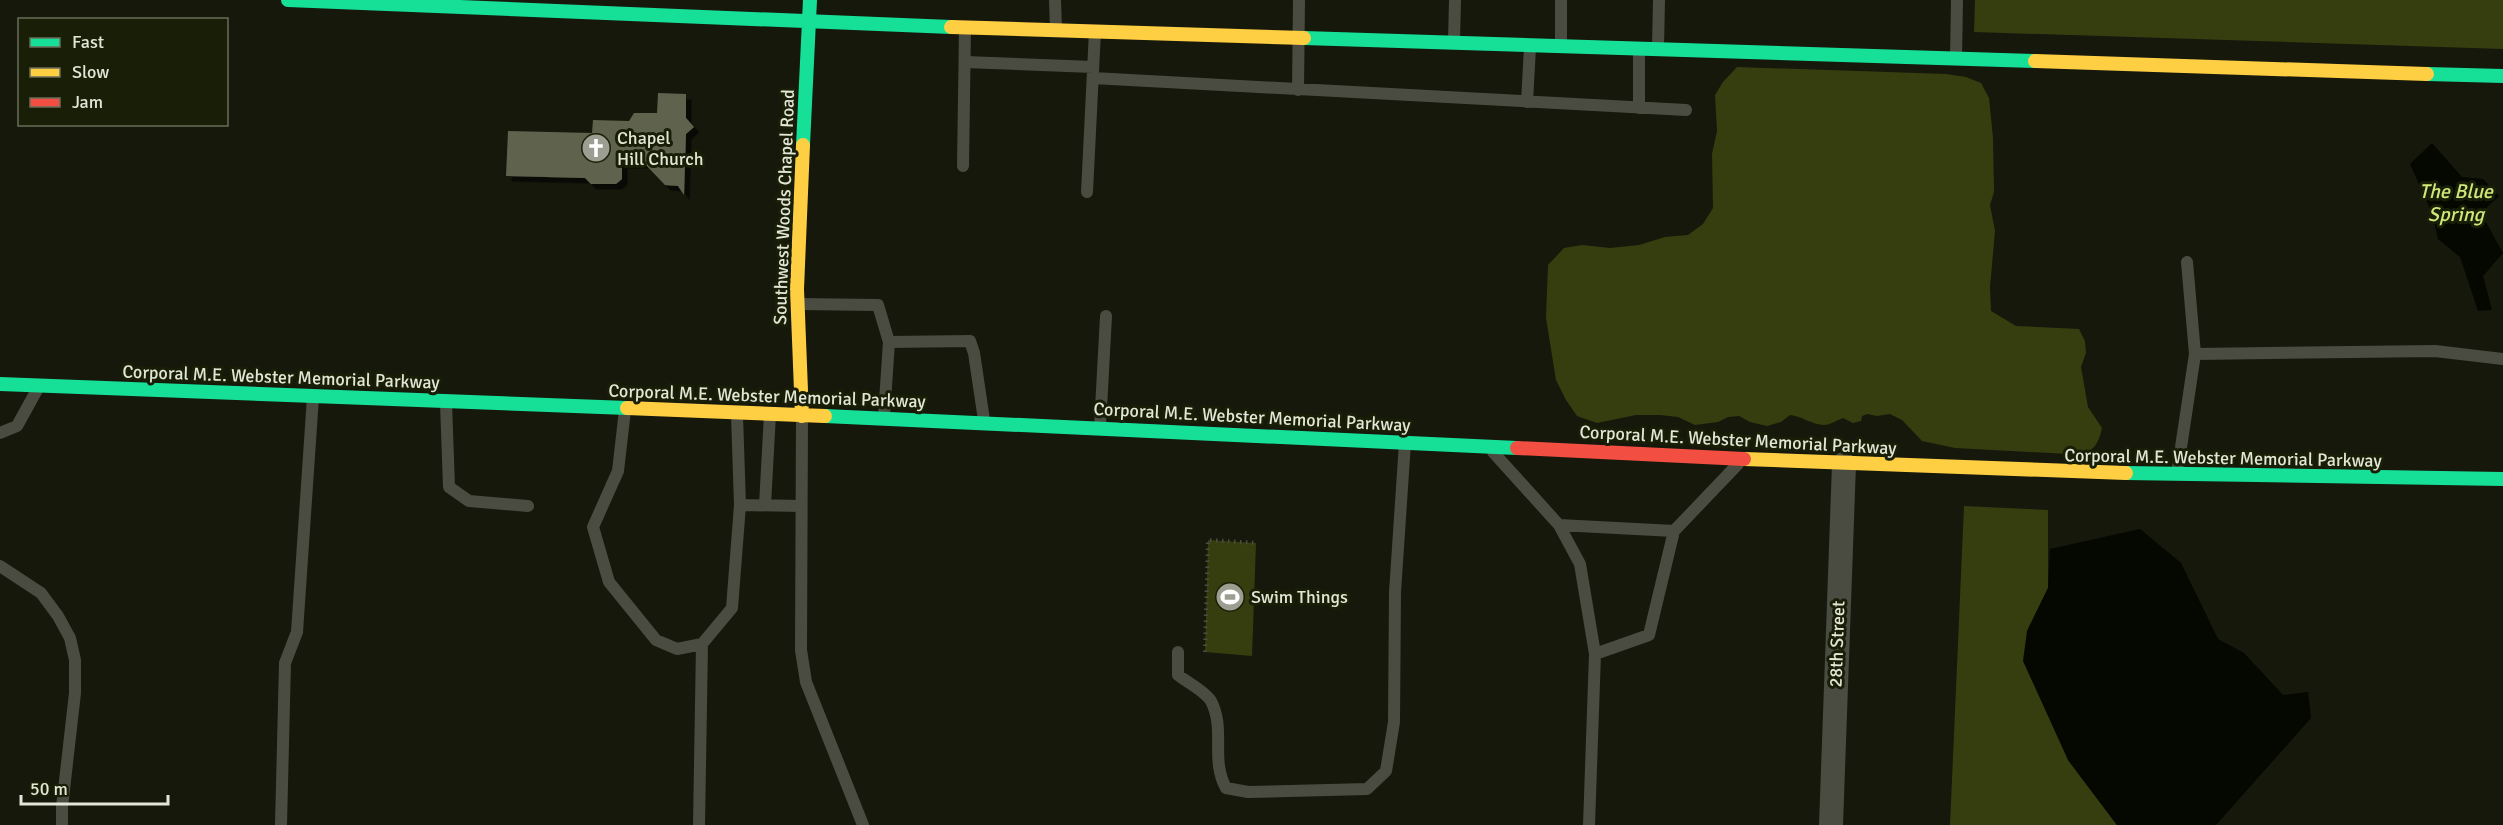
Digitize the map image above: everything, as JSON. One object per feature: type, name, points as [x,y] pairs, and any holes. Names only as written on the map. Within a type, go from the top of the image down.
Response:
[{"type":"main road","points":[[288,0],[541,5],[809,22],[2503,76]]},
{"type":"main road","name":"Southwest Woods Chapel Road","points":[[802,416],[797,304],[810,0]]},
{"type":"main road","points":[[1011,15],[1056,30]]},
{"type":"main road","name":"Corporal M.E. Webster Memorial Parkway","points":[[0,384],[1100,428],[1844,464],[2177,475],[2503,479]]},
{"type":"street","name":"28th Street","points":[[1831,825],[1844,464]]},
{"type":"lane","points":[[1055,0],[1056,30]]},
{"type":"lane","points":[[1298,90],[1299,0]]},
{"type":"lane","points":[[1454,42],[1455,0]]},
{"type":"lane","points":[[1561,0],[1561,46]]},
{"type":"lane","points":[[1659,0],[1659,49]]},
{"type":"lane","points":[[1956,59],[1957,0]]},
{"type":"lane","points":[[963,166],[965,27]]},
{"type":"lane","points":[[1087,192],[1095,31]]},
{"type":"lane","points":[[1527,102],[1530,45]]},
{"type":"lane","points":[[1639,108],[1640,49]]},
{"type":"lane","points":[[964,62],[1298,90],[1686,110]]},
{"type":"lane","points":[[2177,475],[2195,354],[2187,262]]},
{"type":"lane","points":[[797,304],[878,305],[889,342],[884,419]]},
{"type":"lane","points":[[1100,428],[1106,316]]},
{"type":"lane","points":[[889,342],[970,341],[974,353],[984,423]]},
{"type":"lane","points":[[2195,354],[2436,351],[2503,359]]},
{"type":"lane","points":[[0,433],[17,426],[39,385]]},
{"type":"lane","points":[[281,825],[285,663],[297,632],[313,396]]},
{"type":"lane","points":[[446,401],[448,487],[469,501],[528,506]]},
{"type":"lane","points":[[626,409],[618,471],[593,527],[609,582],[656,640],[677,649],[702,644]]},
{"type":"lane","points":[[699,825],[702,644],[732,608],[740,505],[737,413]]},
{"type":"lane","points":[[765,505],[770,414]]},
{"type":"lane","points":[[802,416],[801,650],[806,682],[863,825]]},
{"type":"lane","points":[[1178,652],[1178,675],[1210,700],[1218,722],[1218,774],[1226,788],[1248,792],[1367,789],[1386,771],[1394,722],[1396,580],[1405,442]]},
{"type":"lane","points":[[1488,446],[1559,525],[1580,564],[1595,654],[1590,825]]},
{"type":"lane","points":[[1595,654],[1649,635],[1674,531],[1743,459]]},
{"type":"lane","points":[[740,505],[801,506]]},
{"type":"lane","points":[[1559,525],[1674,531]]},
{"type":"lane","points":[[0,566],[41,593],[58,616],[70,638],[75,660],[75,693],[62,825]]},
{"type":"path","points":[[1205,652],[1208,540],[1256,543]]},
{"type":"green space","points":[[1975,0],[2503,0],[2503,49],[1974,32]]},
{"type":"green space","points":[[1737,67],[1946,74],[1966,77],[1981,83],[1989,98],[1993,138],[1994,192],[1990,205],[1995,231],[1990,287],[1991,311],[2016,326],[2079,329],[2085,341],[2086,353],[2081,367],[2088,407],[2102,428],[2098,441],[2092,449],[2087,452],[2069,454],[1955,448],[1922,441],[1902,420],[1890,414],[1877,416],[1867,414],[1862,416],[1861,421],[1853,423],[1843,418],[1824,425],[1790,415],[1781,422],[1767,426],[1750,422],[1739,416],[1695,425],[1678,417],[1660,415],[1636,415],[1597,423],[1577,416],[1556,380],[1546,318],[1548,265],[1564,248],[1582,245],[1610,248],[1639,245],[1665,237],[1688,235],[1703,224],[1713,208],[1712,154],[1717,131],[1715,95]]},
{"type":"green space","points":[[1964,506],[2048,510],[2048,588],[2027,631],[2068,760],[2117,825],[1950,825]]},
{"type":"green space","name":"Swim Things","points":[[1208,540],[1256,543],[1252,656],[1205,652]]},
{"type":"water","name":"The Blue Spring","points":[[2432,143],[2462,177],[2483,179],[2499,196],[2481,213],[2503,253],[2483,276],[2492,310],[2478,311],[2460,257],[2438,239],[2432,213],[2410,164]]},
{"type":"water","points":[[2140,529],[2181,563],[2218,639],[2244,653],[2283,695],[2308,692],[2311,718],[2216,825],[2117,825],[2068,760],[2023,661],[2027,631],[2048,588],[2050,549]]},
{"type":"building","name":"Chapel Hill Church","points":[[658,93],[686,94],[686,118],[694,127],[686,134],[684,195],[678,186],[665,185],[644,163],[622,163],[622,179],[616,184],[591,184],[585,178],[506,176],[508,131],[592,133],[593,120],[629,121],[634,113],[657,113]]},
{"type":"traffic: fast","points":[[288,0],[951,27]]},
{"type":"traffic: fast","points":[[803,145],[810,0]]},
{"type":"traffic: fast","points":[[1304,38],[2035,61]]},
{"type":"traffic: fast","points":[[2427,74],[2503,76]]},
{"type":"traffic: fast","points":[[0,384],[627,408]]},
{"type":"traffic: fast","points":[[825,416],[1517,448]]},
{"type":"traffic: fast","points":[[2126,473],[2503,479]]},
{"type":"traffic: slow","points":[[951,27],[1304,38]]},
{"type":"traffic: slow","points":[[2035,61],[2427,74]]},
{"type":"traffic: slow","points":[[802,416],[797,289],[803,145]]},
{"type":"traffic: slow","points":[[627,408],[825,416]]},
{"type":"traffic: slow","points":[[1744,459],[2126,473]]},
{"type":"traffic: jam","points":[[1517,448],[1744,459]]},
{"type":"place","name":"Chapel Hill Church","points":[[596,148]]},
{"type":"place","name":"Swim Things","points":[[1230,597]]}]
